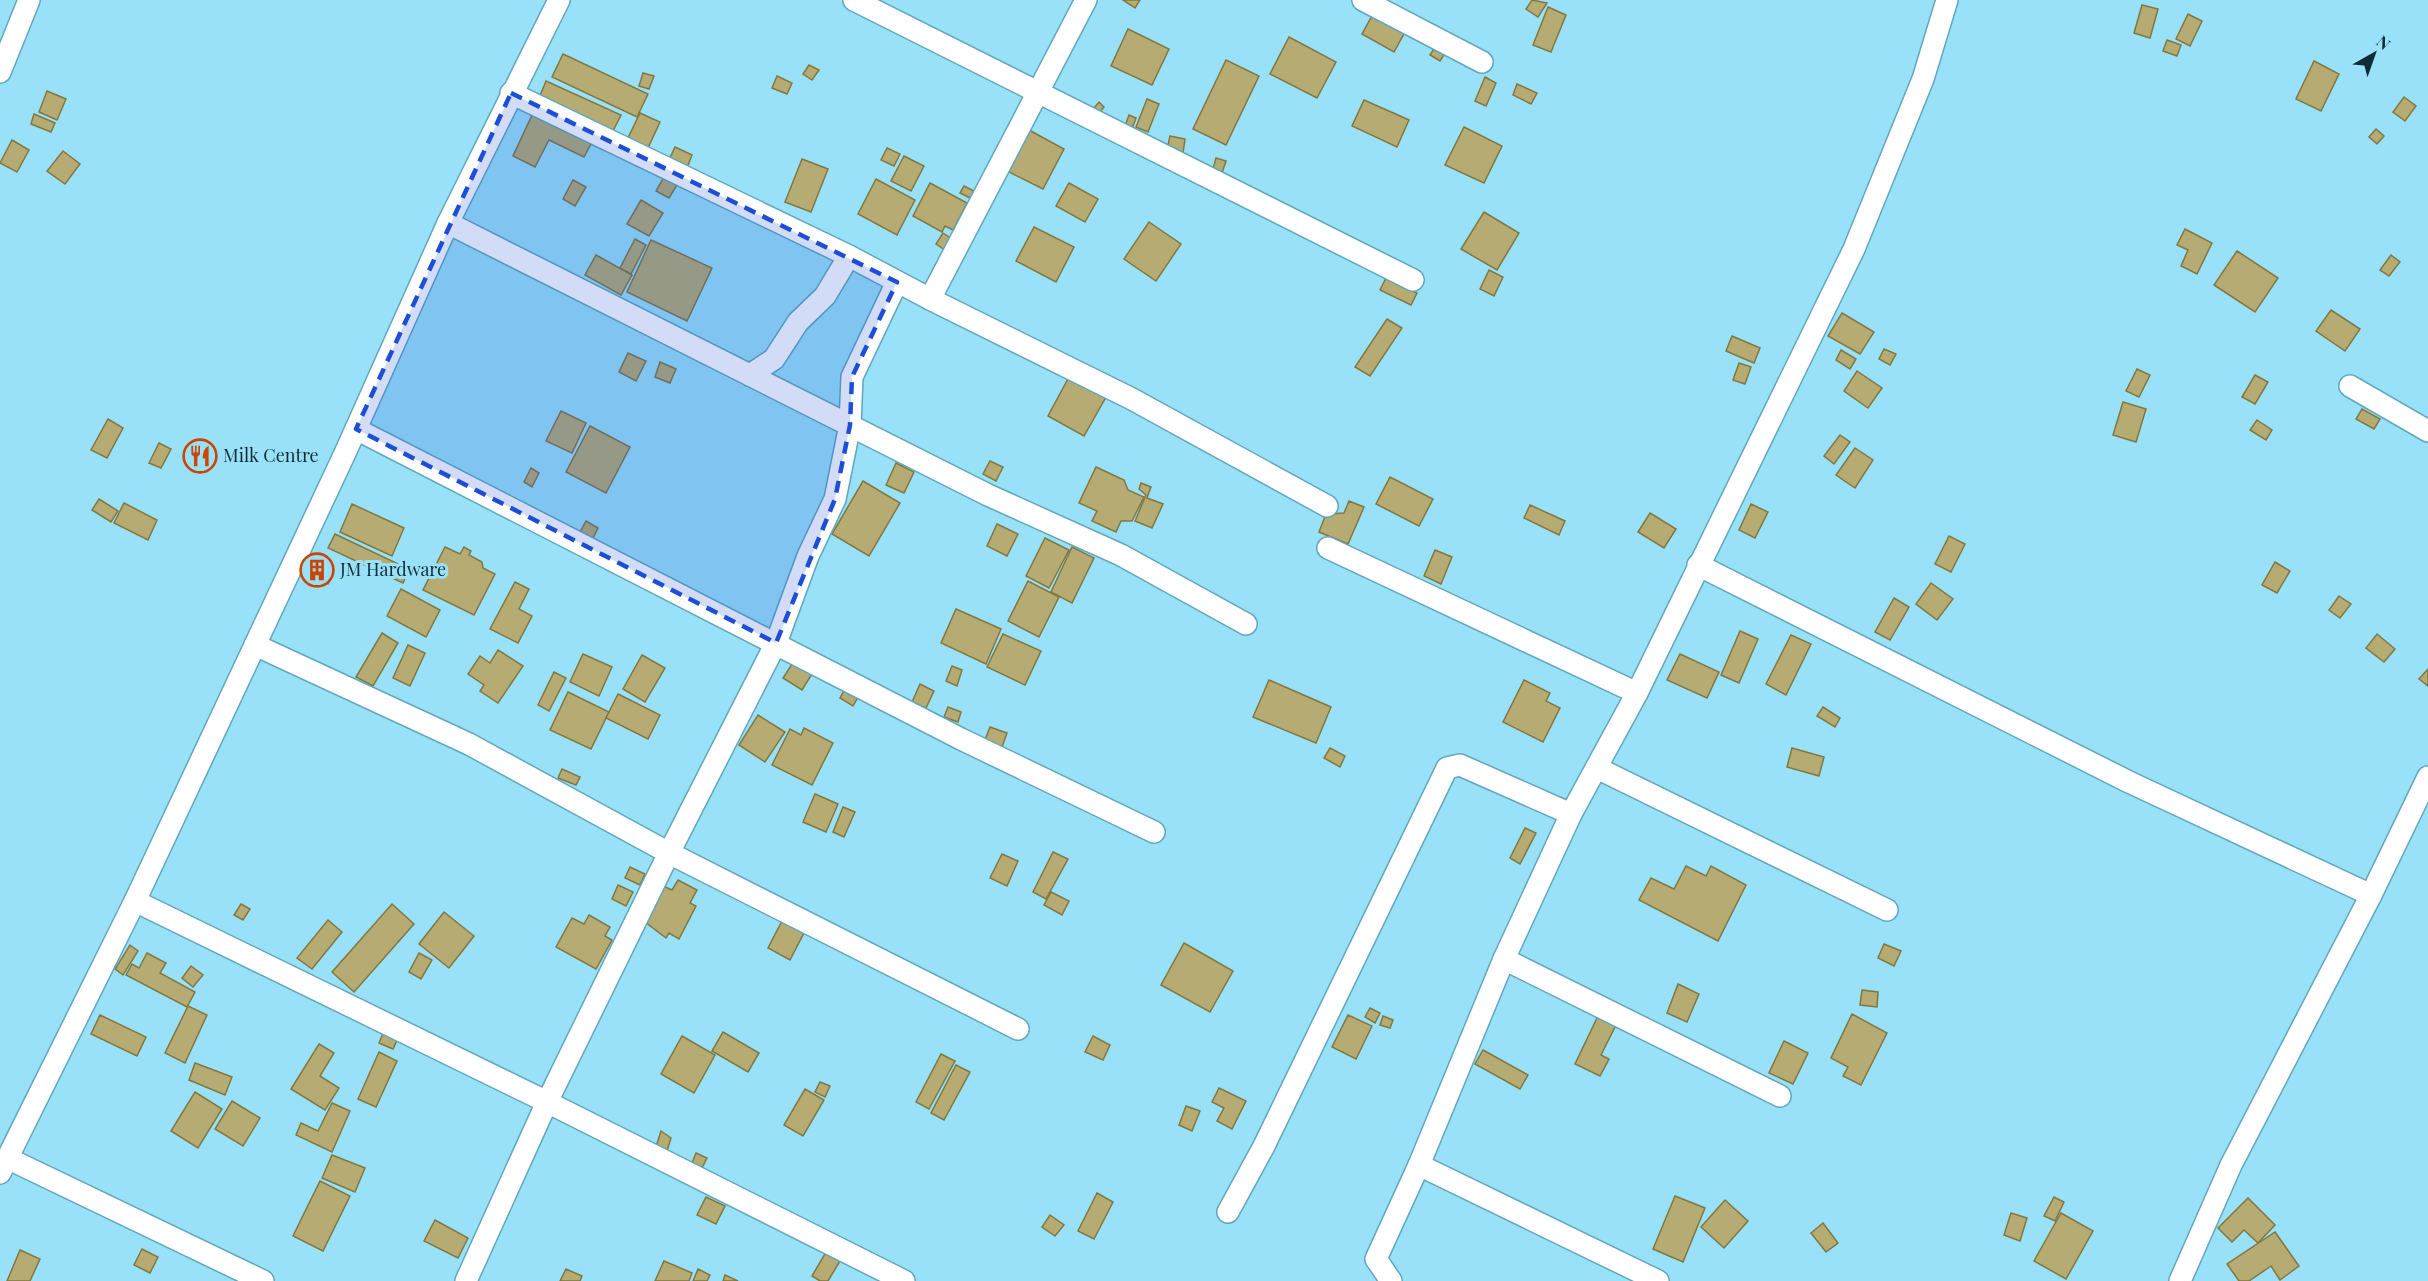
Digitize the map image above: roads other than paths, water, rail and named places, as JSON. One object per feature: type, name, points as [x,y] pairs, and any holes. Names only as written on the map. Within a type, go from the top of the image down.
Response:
[{"type":"street","points":[[0,72],[29,0]]},
{"type":"street","points":[[263,1281],[3,1165],[135,901],[356,429],[448,223],[559,0]]},
{"type":"street","points":[[854,0],[1413,280]]},
{"type":"street","points":[[930,299],[1036,91],[1086,0]]},
{"type":"street","points":[[1362,0],[1482,62]]},
{"type":"street","points":[[1391,1281],[1376,1259],[1419,1165],[1504,959],[1571,814],[1637,693],[1854,249],[1923,79],[1947,0]]},
{"type":"street","points":[[511,93],[849,256],[930,299],[1132,399],[1327,506]]},
{"type":"street","points":[[448,223],[988,495],[1121,555],[1246,624]]},
{"type":"street","points":[[750,375],[774,359],[798,322],[825,296],[849,256]]},
{"type":"street","points":[[466,1281],[547,1102],[776,642],[808,556],[835,499],[850,425],[852,377],[897,282]]},
{"type":"street","points":[[2350,386],[2428,431]]},
{"type":"street","points":[[356,429],[776,642],[961,739],[1154,832]]},
{"type":"street","points":[[1329,548],[1637,693]]},
{"type":"street","points":[[1698,566],[2129,782],[2372,895]]},
{"type":"street","points":[[255,645],[469,744],[669,853],[1018,1029]]},
{"type":"street","points":[[1228,1212],[1264,1146],[1447,768],[1460,765],[1571,814]]},
{"type":"street","points":[[1597,768],[1887,910]]},
{"type":"street","points":[[2180,1281],[2230,1165],[2372,895],[2428,777]]},
{"type":"street","points":[[135,901],[547,1102],[904,1281]]},
{"type":"street","points":[[1504,959],[1780,1096]]},
{"type":"street","points":[[1419,1165],[1658,1281]]},
{"type":"place","name":"Milk Centre","points":[[200,456]]},
{"type":"place","name":"JM Hardware","points":[[317,570]]}]
